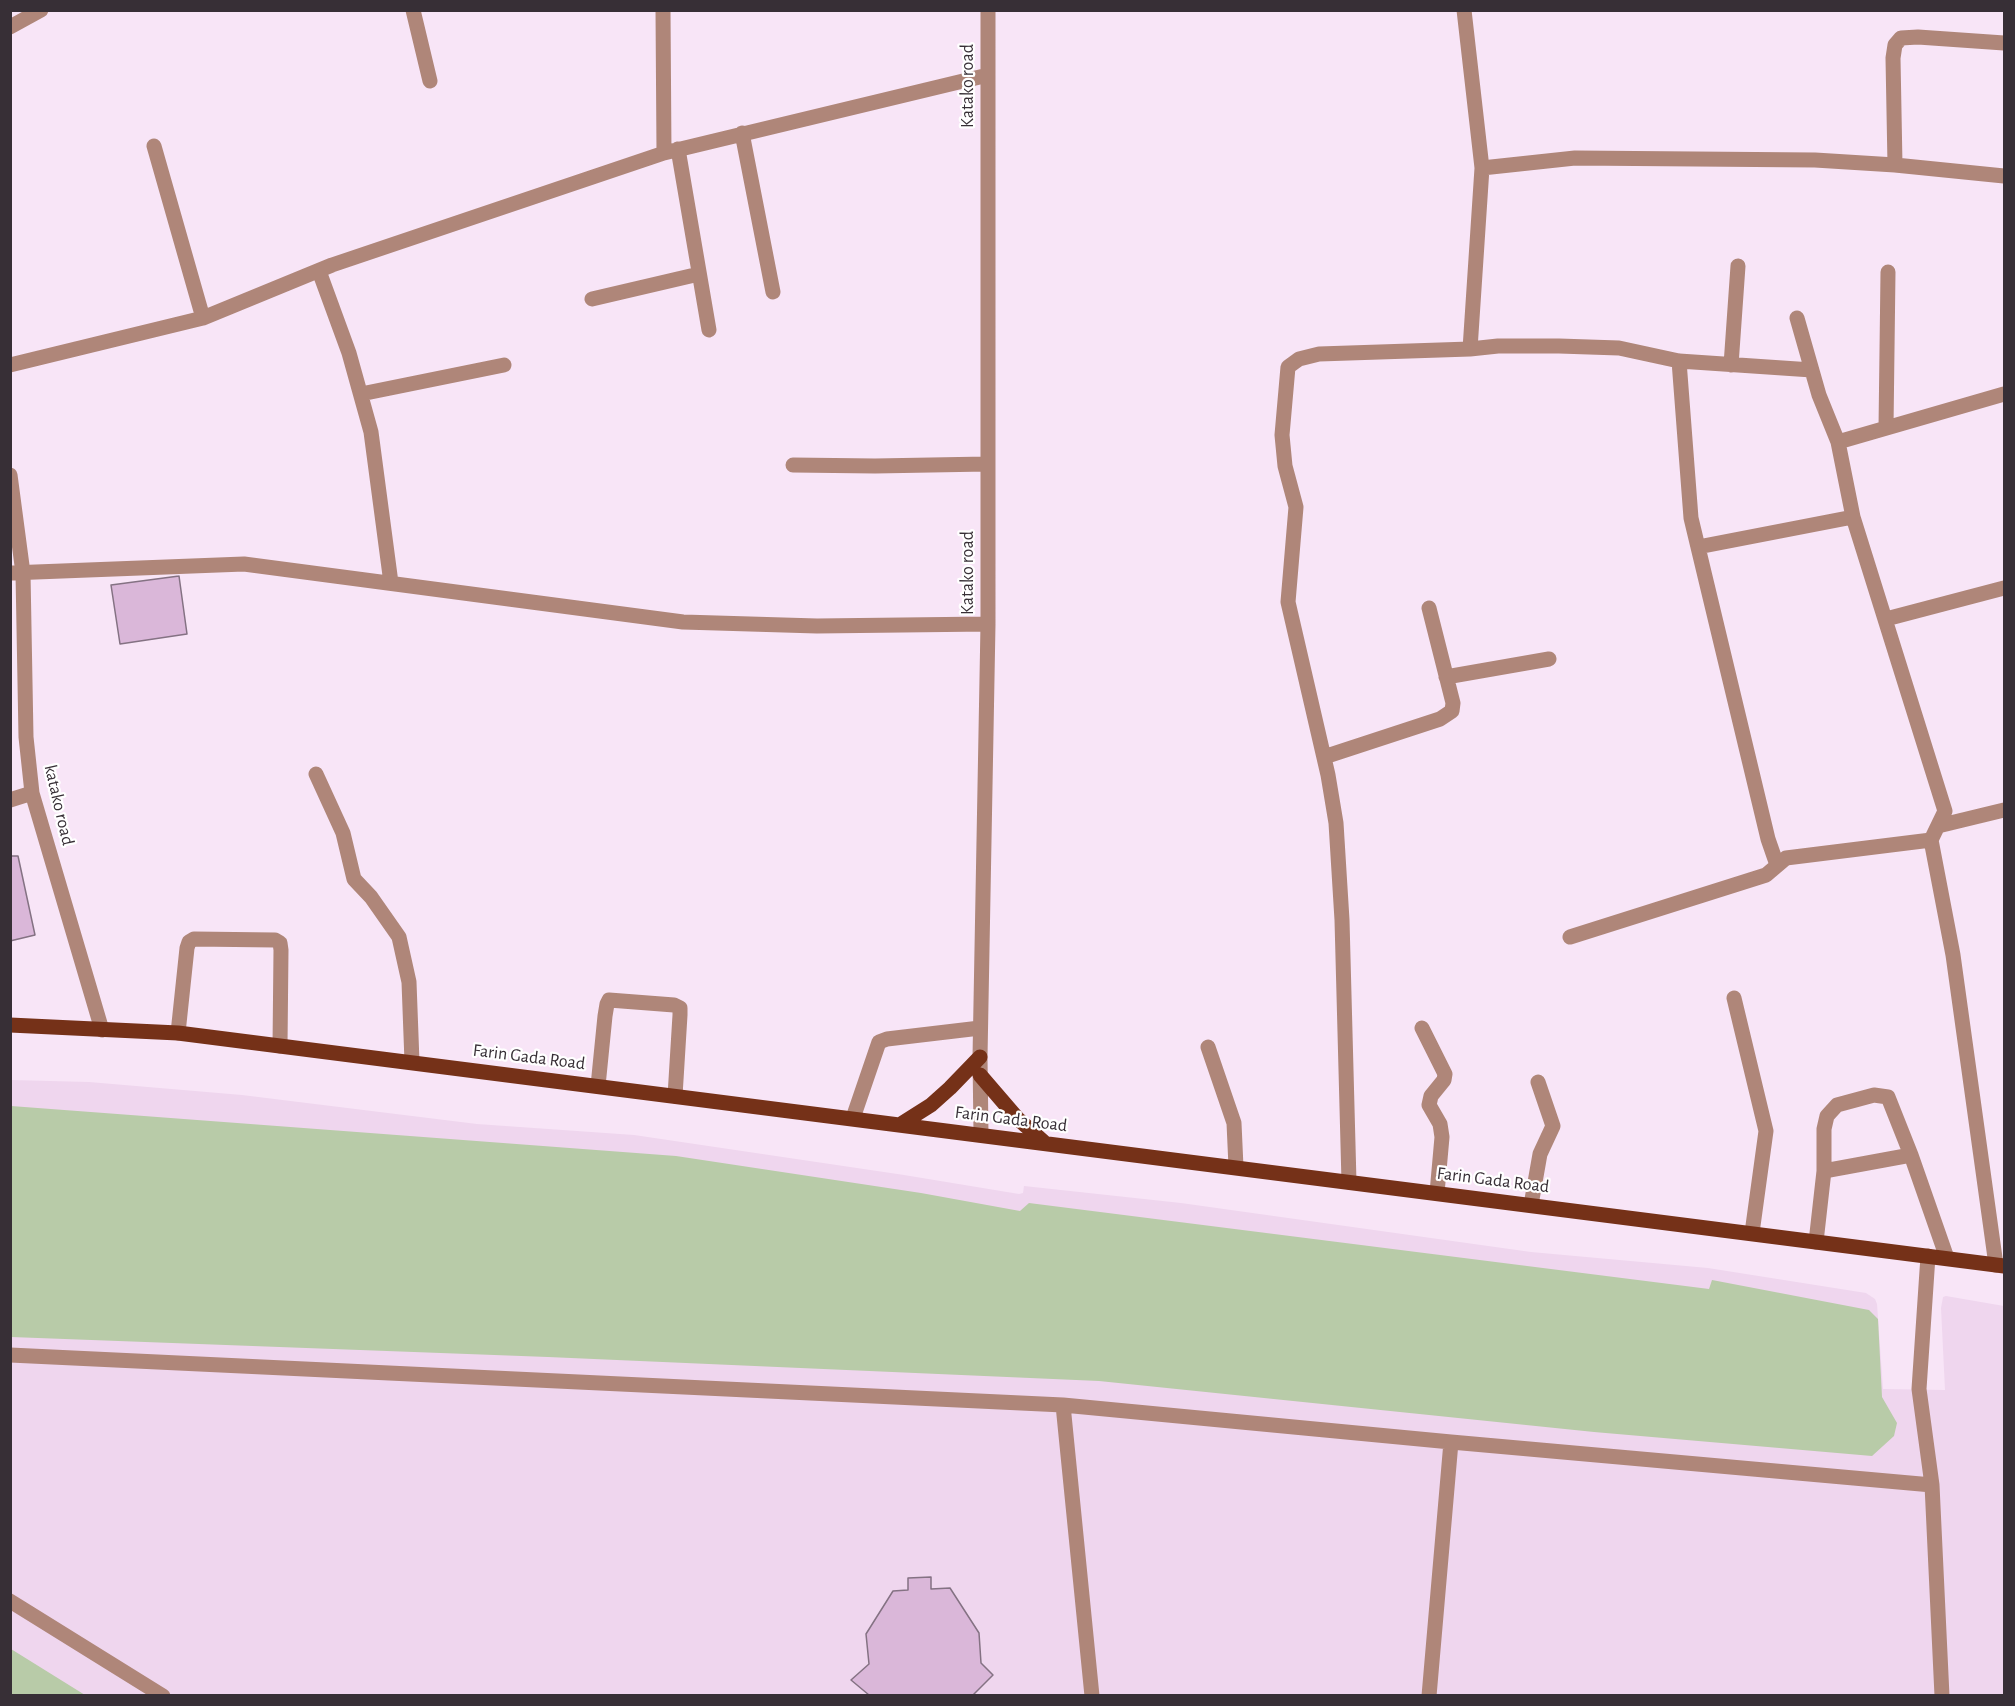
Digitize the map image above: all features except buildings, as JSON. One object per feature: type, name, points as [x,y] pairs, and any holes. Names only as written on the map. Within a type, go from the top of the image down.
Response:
[{"type":"main road","name":"Farin Gada Road","points":[[10,1025],[178,1033],[2000,1266]]},
{"type":"main road","points":[[901,1124],[931,1105],[980,1057]]},
{"type":"main road","points":[[980,1075],[1017,1118],[1046,1143]]},
{"type":"street","points":[[10,27],[41,10]]},
{"type":"street","points":[[413,10],[430,81]]},
{"type":"street","points":[[663,10],[671,151],[699,274],[709,330]]},
{"type":"street","name":"Katako road","points":[[981,1134],[980,1028],[987,624],[988,10]]},
{"type":"street","points":[[1464,10],[1482,168],[1470,349]]},
{"type":"street","points":[[1895,165],[1893,58],[1895,45],[1901,38],[1918,37],[2004,43]]},
{"type":"street","points":[[10,365],[203,318],[319,271],[671,151],[988,75]]},
{"type":"street","points":[[742,133],[773,292]]},
{"type":"street","points":[[154,146],[203,318]]},
{"type":"street","points":[[1482,168],[1575,158],[1815,160],[2004,176]]},
{"type":"street","points":[[1731,365],[1738,266]]},
{"type":"street","points":[[319,271],[349,353],[372,432],[391,583]]},
{"type":"street","points":[[1886,428],[1888,272]]},
{"type":"street","points":[[592,299],[699,274]]},
{"type":"street","points":[[1797,318],[1819,395],[1838,442],[1853,517],[1945,811],[1935,833],[2000,1266]]},
{"type":"street","points":[[1349,1182],[1342,920],[1336,823],[1324,757],[1288,602],[1296,507],[1285,466],[1282,435],[1288,367],[1299,358],[1319,354],[1498,346],[1618,348],[1679,361],[1812,370]]},
{"type":"street","points":[[1679,361],[1691,518],[1768,839],[1777,865]]},
{"type":"street","points":[[361,394],[504,365]]},
{"type":"street","points":[[1838,442],[2004,394]]},
{"type":"street","points":[[793,465],[987,464]]},
{"type":"street","name":"katako road","points":[[10,475],[26,737],[32,793],[102,1030]]},
{"type":"street","points":[[1698,547],[1853,517]]},
{"type":"street","points":[[17,573],[244,564],[684,622],[817,626],[987,624]]},
{"type":"street","points":[[1886,619],[2004,588]]},
{"type":"street","points":[[1324,757],[1440,719],[1452,711],[1453,703],[1429,608]]},
{"type":"street","points":[[1446,677],[1550,659]]},
{"type":"street","points":[[316,774],[344,833],[354,879],[371,897],[399,937],[409,982],[412,1062]]},
{"type":"street","points":[[10,801],[32,793]]},
{"type":"street","points":[[1570,937],[1766,875],[1786,858],[1935,833],[2004,810]]},
{"type":"street","points":[[178,1033],[189,942],[194,939],[275,940],[280,943],[281,950],[280,1046]]},
{"type":"street","points":[[1734,998],[1766,1131],[1752,1233]]},
{"type":"street","points":[[598,1086],[605,1016],[609,1000],[675,1005],[680,1008],[680,1014],[675,1096]]},
{"type":"street","points":[[853,1118],[879,1042],[887,1039],[980,1028]]},
{"type":"street","points":[[1422,1028],[1445,1074],[1444,1080],[1431,1096],[1429,1105],[1440,1124],[1442,1137],[1437,1193]]},
{"type":"street","points":[[1208,1047],[1234,1123],[1236,1167]]},
{"type":"street","points":[[1531,1205],[1540,1154],[1552,1126],[1538,1082]]},
{"type":"street","points":[[1816,1242],[1824,1171],[1824,1129],[1827,1116],[1837,1106],[1874,1095],[1888,1097],[1947,1258]]},
{"type":"street","points":[[1824,1171],[1911,1155]]},
{"type":"street","points":[[1929,1256],[1919,1389],[1932,1485],[1942,1695]]},
{"type":"street","points":[[10,1355],[1063,1405],[1932,1485]]},
{"type":"street","points":[[1063,1405],[1092,1695]]},
{"type":"street","points":[[1429,1695],[1451,1442]]},
{"type":"street","points":[[10,1601],[163,1695]]},
{"type":"shaded area","points":[[11,1080],[89,1082],[242,1095],[477,1124],[634,1135],[1019,1194],[1023,1193],[1024,1186],[1181,1203],[1531,1252],[1708,1268],[1866,1293],[1875,1299],[1877,1304],[1883,1389],[1945,1390],[1941,1308],[1943,1297],[2004,1306],[2004,1695],[11,1696]]},
{"type":"green space","points":[[11,1106],[676,1156],[921,1193],[1020,1211],[1029,1203],[1709,1289],[1712,1280],[1869,1310],[1878,1319],[1882,1397],[1897,1423],[1894,1436],[1872,1456],[1594,1432],[1099,1381],[11,1337]]},
{"type":"green space","points":[[11,1649],[85,1695],[11,1695]]}]
